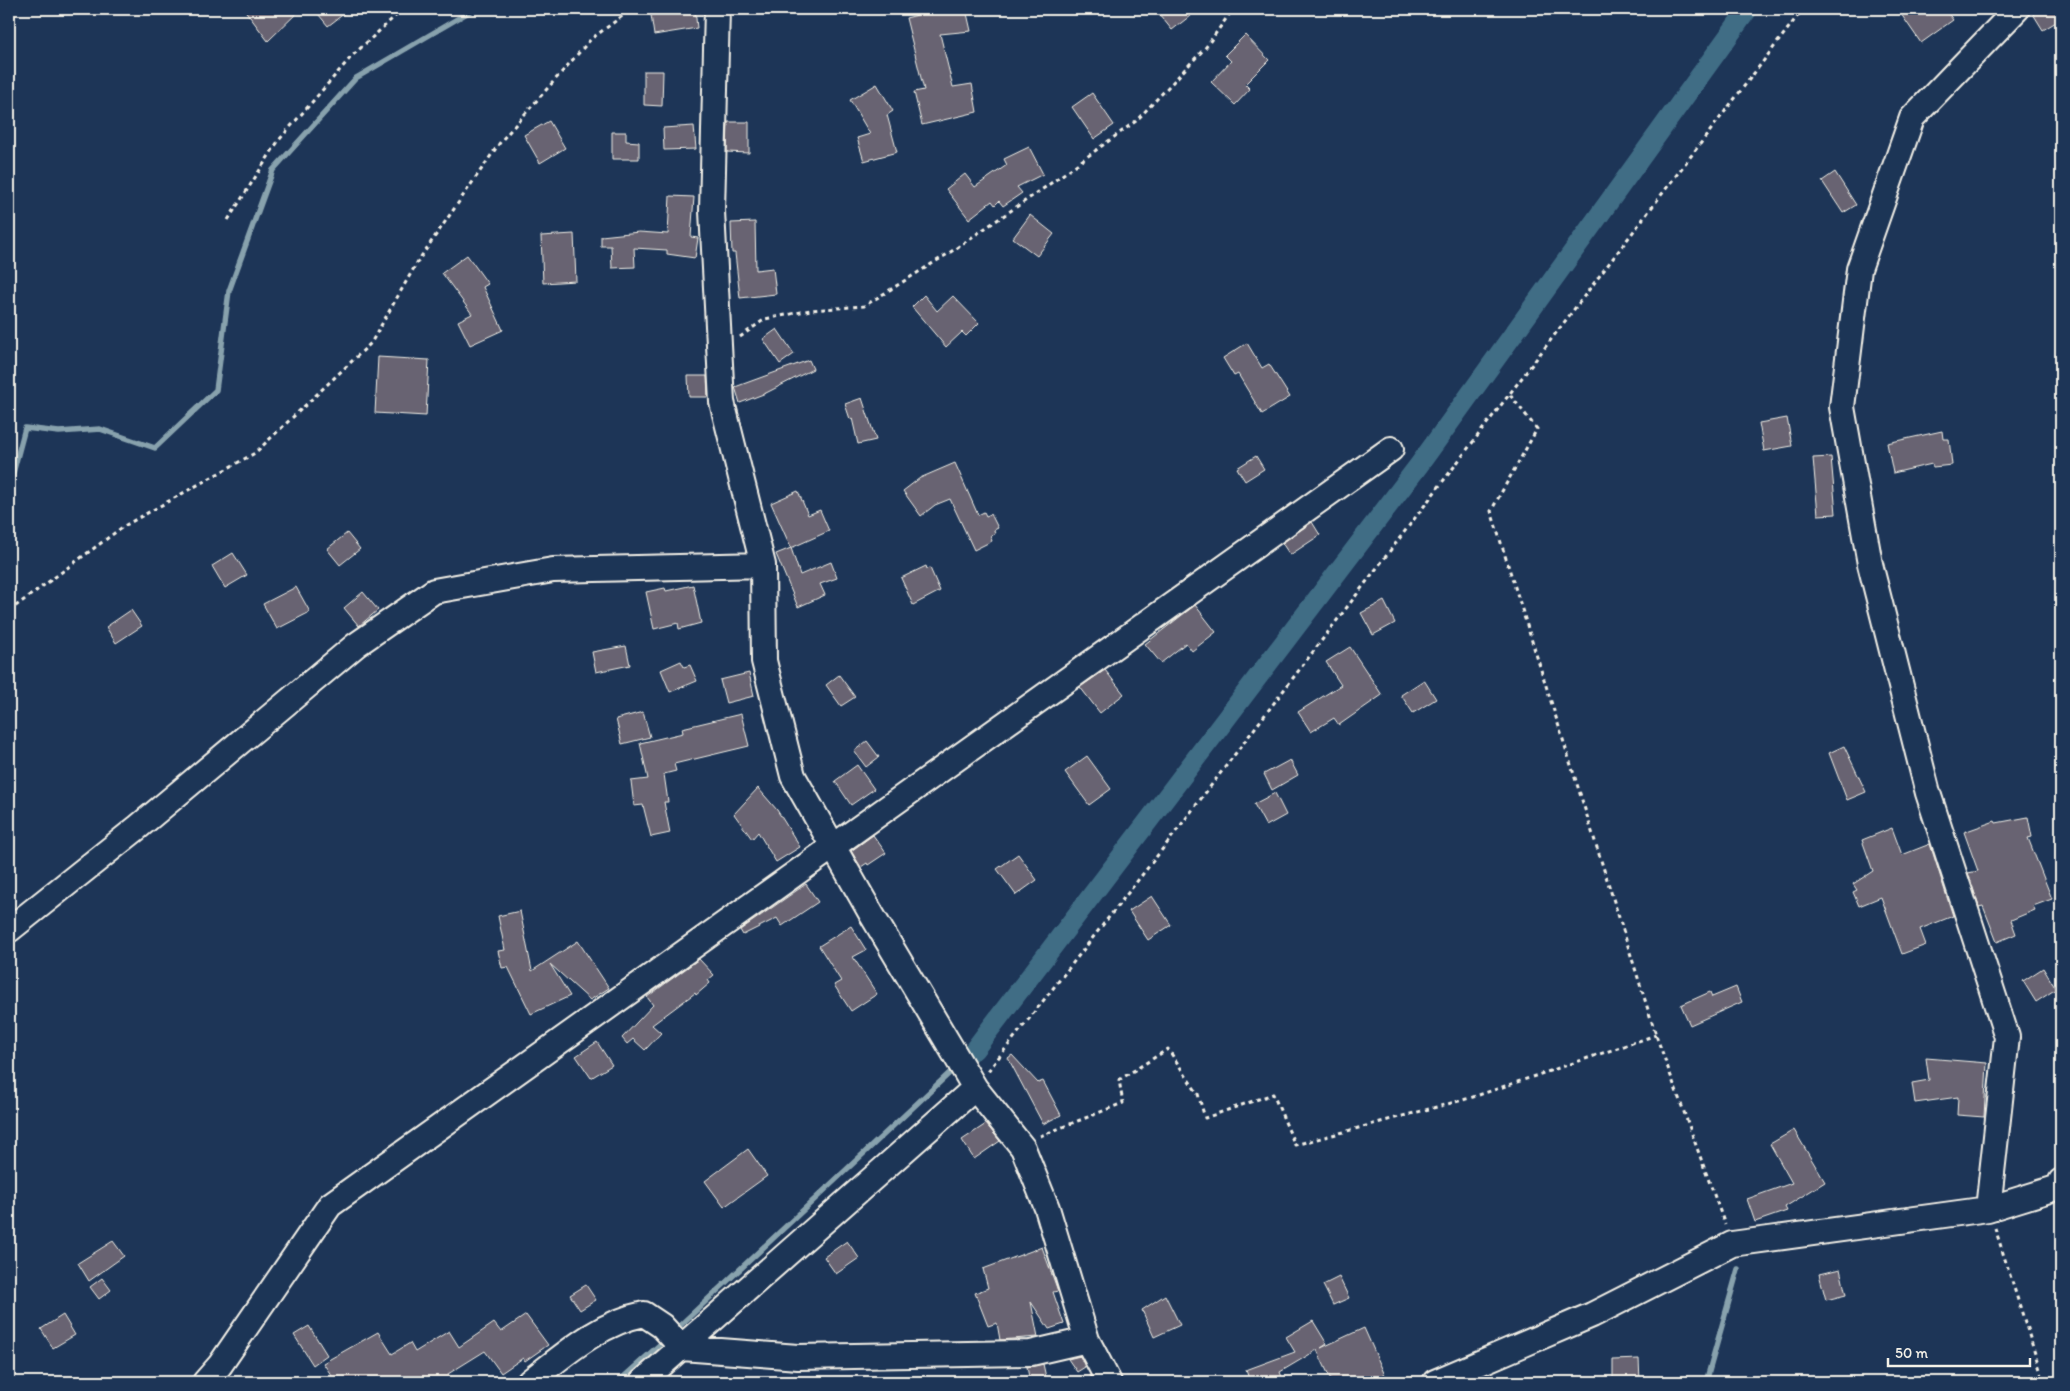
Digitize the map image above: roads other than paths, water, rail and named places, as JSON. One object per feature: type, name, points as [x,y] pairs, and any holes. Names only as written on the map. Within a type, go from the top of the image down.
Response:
[{"type":"street","points":[[717,9],[712,211],[722,402],[762,565],[764,661],[793,776],[832,846],[965,1071],[1023,1148],[1047,1208],[1086,1340],[1110,1382]]},
{"type":"street","points":[[1988,1209],[2007,1037],[1928,794],[1870,564],[1842,407],[1859,269],[1912,118],[2016,9]]},
{"type":"street","points":[[205,1382],[220,1365],[330,1205],[1391,449]]},
{"type":"street","points":[[9,930],[356,645],[434,591],[553,570],[762,565]]},
{"type":"street","points":[[642,1382],[674,1340],[965,1071]]},
{"type":"street","points":[[1435,1382],[1592,1315],[1732,1244],[1988,1209],[2059,1187],[2061,1181]]},
{"type":"street","points":[[529,1382],[579,1343],[622,1318],[644,1314],[674,1340],[798,1357],[1031,1353],[1086,1340]]},
{"type":"waterway","points":[[9,488],[25,428],[59,432],[100,429],[155,448],[216,390],[229,291],[273,170],[356,78],[474,9]]},
{"type":"waterway","points":[[974,1050],[1419,465],[1748,9]]},
{"type":"waterway","points":[[964,1059],[974,1050]]},
{"type":"waterway","points":[[674,1331],[956,1067]]},
{"type":"waterway","points":[[1706,1382],[1738,1269]]},
{"type":"waterway","points":[[618,1382],[666,1339]]}]
